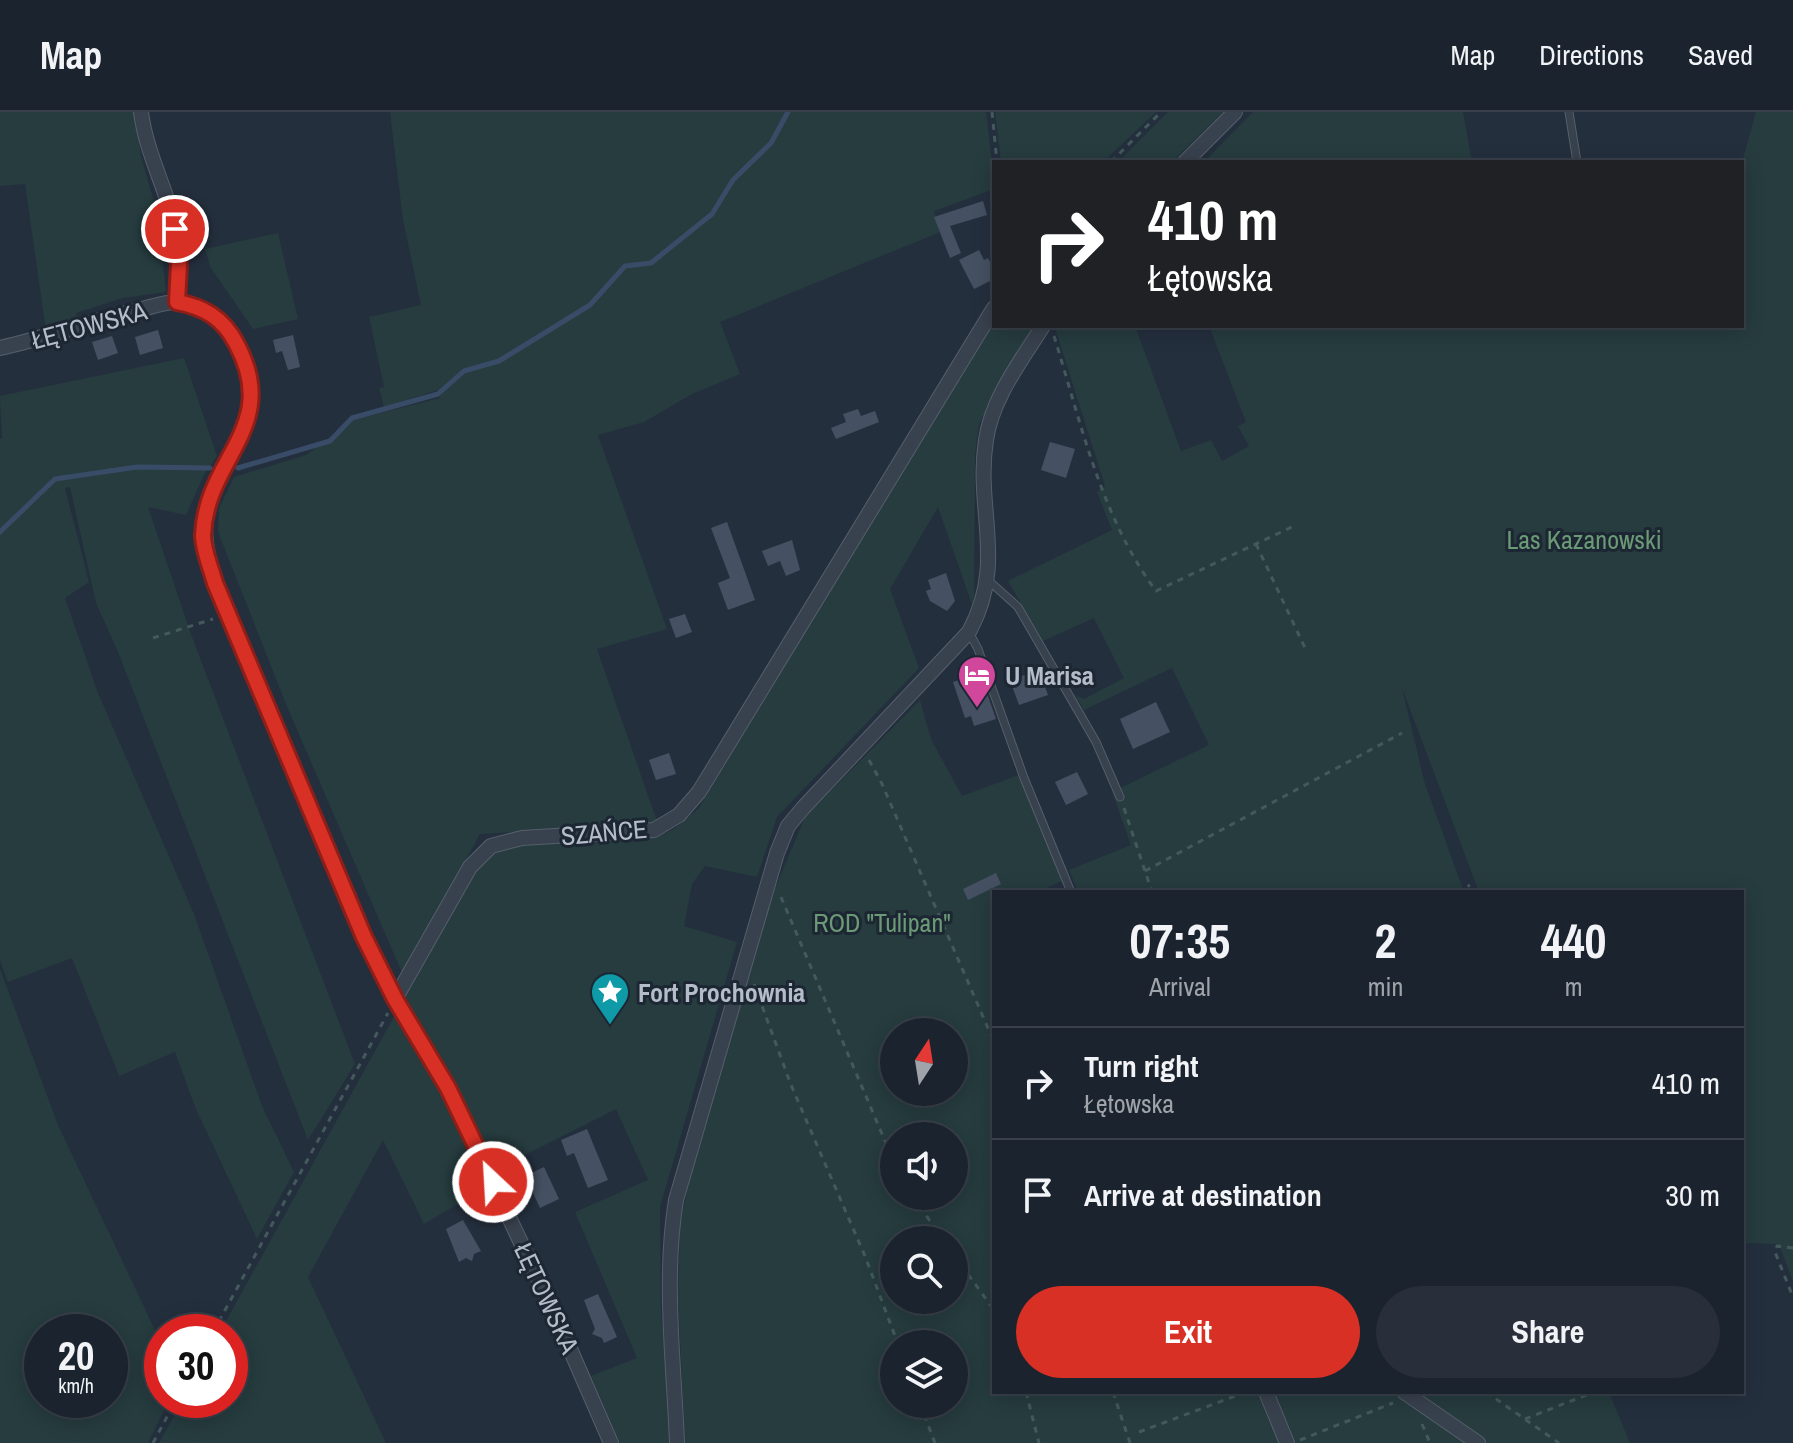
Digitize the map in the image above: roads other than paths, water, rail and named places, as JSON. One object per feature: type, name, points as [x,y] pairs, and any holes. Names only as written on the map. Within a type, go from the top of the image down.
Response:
[{"type":"street","name":"ŁĘTOWSKA","points":[[141,112],[144,136],[175,229],[179,264],[177,302]]},
{"type":"street","points":[[1187,160],[1235,112]]},
{"type":"street","name":"ŁĘTOWSKA","points":[[0,348],[116,315],[177,302],[205,310],[218,318],[235,341],[251,381],[252,397],[247,422],[209,505],[203,537],[215,583],[364,937],[395,999],[448,1088],[557,1319],[611,1443]]},
{"type":"street","name":"SZAŃCE","points":[[395,999],[470,867],[491,846],[522,838],[654,830],[668,824],[689,803],[707,780],[992,311]]},
{"type":"street","points":[[677,1443],[670,1284],[671,1227],[683,1172],[768,883],[788,826],[969,632],[985,599],[989,581],[984,458],[990,418],[1045,328]]},
{"type":"street","points":[[1267,1394],[1290,1443]]},
{"type":"street","points":[[1407,1394],[1478,1443]]},
{"type":"lane","points":[[1569,112],[1577,160]]},
{"type":"lane","points":[[989,581],[1018,607],[1096,742],[1120,797]]},
{"type":"lane","points":[[969,632],[1070,890]]},
{"type":"waterway","points":[[238,468],[330,441],[352,418],[438,394],[464,371],[499,361],[590,305],[625,266],[651,263],[712,214],[733,180],[771,143],[788,112]]},
{"type":"waterway","points":[[0,532],[55,479],[137,467],[210,468]]},
{"type":"place","name":"U Marisa","points":[[977,709]]},
{"type":"place","name":"Fort Prochownia","points":[[610,1026]]},
{"type":"park label","name":"Las Kazanowski","points":[[1584,539]]},
{"type":"park label","name":"ROD \"Tulipan\"","points":[[882,922]]}]
